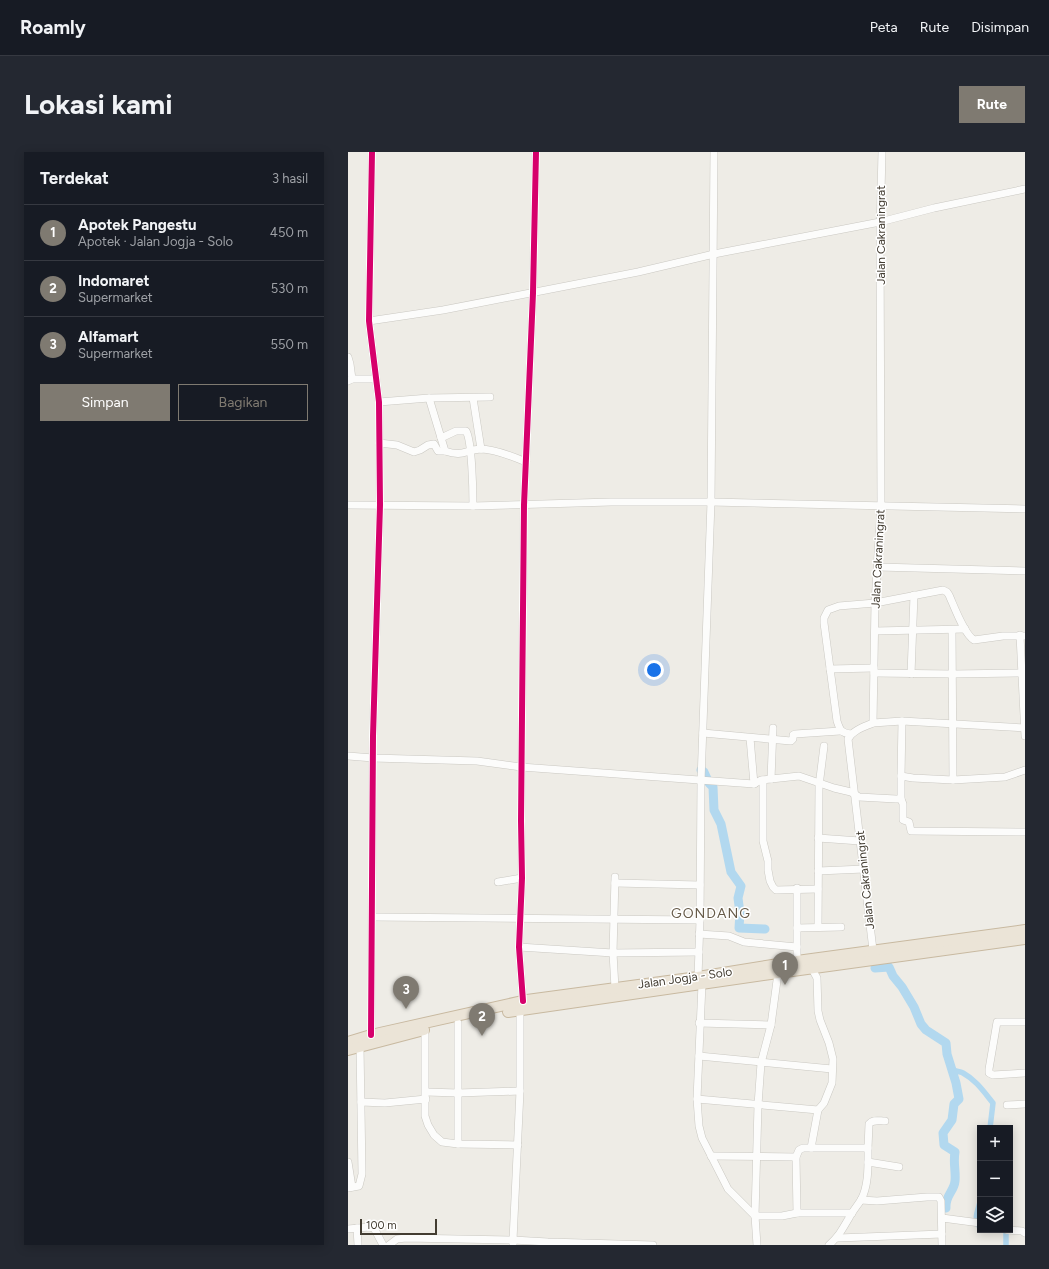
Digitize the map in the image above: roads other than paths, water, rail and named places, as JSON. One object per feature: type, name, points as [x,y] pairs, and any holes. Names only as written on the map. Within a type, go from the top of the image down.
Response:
[{"type":"highway","name":"Jalan Jogja - Solo","points":[[348,1042],[371,1035],[615,988],[778,973],[810,964],[873,950],[1025,930]]},
{"type":"highway","name":"Jalan Jogja - Solo","points":[[348,1050],[458,1023],[522,1005],[700,980],[797,961],[810,964],[1025,939]]},
{"type":"street","points":[[371,1035],[373,758],[380,505],[379,402],[369,321],[372,152]]},
{"type":"street","points":[[513,1243],[518,1145],[522,1005],[519,947],[522,878],[524,505],[533,293],[536,152]]},
{"type":"street","points":[[714,152],[711,502],[701,781],[700,920],[698,952],[700,980],[697,1099],[699,1126],[702,1138],[728,1189],[755,1216],[782,1216],[797,1213],[852,1213]]},
{"type":"street","name":"Jalan Cakraningrat","points":[[873,723],[875,603],[881,506],[880,222],[882,152]]},
{"type":"street","points":[[369,321],[443,310],[638,272],[714,254],[880,222],[934,208],[1025,189]]},
{"type":"street","points":[[348,357],[350,364],[350,380],[376,379]]},
{"type":"street","points":[[379,402],[429,398],[490,397]]},
{"type":"street","points":[[429,398],[445,451]]},
{"type":"street","points":[[473,398],[481,449]]},
{"type":"street","points":[[441,438],[456,431],[466,431],[468,434],[473,506]]},
{"type":"street","points":[[379,443],[397,445],[414,452],[428,445],[434,444],[438,451],[445,451],[453,454],[481,449],[507,454],[526,462]]},
{"type":"street","points":[[348,505],[473,506],[611,502],[711,502],[1025,510]]},
{"type":"street","points":[[878,567],[1025,571]]},
{"type":"street","points":[[840,731],[830,669],[824,618],[828,610],[839,606],[875,603],[943,590],[947,592],[970,638],[974,640],[1022,635],[1021,673],[1024,692],[1025,736]]},
{"type":"street","points":[[911,674],[914,595]]},
{"type":"street","points":[[875,631],[965,629]]},
{"type":"street","points":[[952,630],[953,780]]},
{"type":"street","points":[[830,669],[874,670],[911,674],[1021,673]]},
{"type":"street","points":[[703,733],[791,741],[793,739],[793,735],[795,734],[840,731],[851,734],[873,723],[902,721],[1025,728]]},
{"type":"street","points":[[902,721],[901,799],[903,804],[903,820],[909,822],[911,831],[1025,832]]},
{"type":"street","points":[[772,779],[773,728]]},
{"type":"street","name":"Jalan Cakraningrat","points":[[851,734],[848,739],[852,783],[855,794],[873,950]]},
{"type":"street","points":[[750,738],[754,784]]},
{"type":"street","points":[[818,927],[819,783],[824,746]]},
{"type":"street","points":[[348,756],[477,761],[522,767],[754,784],[763,780],[799,776],[862,797],[901,799]]},
{"type":"street","points":[[901,776],[953,780],[1005,777],[1025,770]]},
{"type":"street","points":[[763,780],[764,803],[762,838],[768,861],[770,881],[773,887],[776,890],[797,888],[818,889]]},
{"type":"street","points":[[818,838],[860,841]]},
{"type":"street","points":[[818,871],[864,869]]},
{"type":"street","points":[[498,882],[522,878]]},
{"type":"street","points":[[615,988],[612,953],[615,880],[700,885]]},
{"type":"street","points":[[797,888],[797,961]]},
{"type":"street","points":[[372,917],[700,920]]},
{"type":"street","points":[[797,928],[841,927]]},
{"type":"street","points":[[699,934],[729,936],[744,942],[797,948]]},
{"type":"street","points":[[519,947],[612,953],[698,952]]},
{"type":"street","points":[[810,964],[818,978],[818,1011],[829,1043],[832,1058],[832,1083],[824,1103],[818,1110],[811,1148]]},
{"type":"street","points":[[757,1245],[755,1216],[758,1104],[761,1063],[771,1025],[778,973]]},
{"type":"street","points":[[1025,1022],[997,1022],[989,1073],[993,1075],[1025,1073]]},
{"type":"street","points":[[458,1023],[458,1144]]},
{"type":"street","points":[[699,1023],[771,1025]]},
{"type":"street","points":[[425,1030],[425,1116],[434,1135],[442,1142],[458,1144],[518,1145]]},
{"type":"street","points":[[348,1162],[350,1188],[359,1186],[362,1174],[360,1046]]},
{"type":"street","points":[[699,1056],[832,1069]]},
{"type":"street","points":[[361,1102],[385,1102],[458,1093],[520,1092]]},
{"type":"street","points":[[697,1099],[818,1110]]},
{"type":"street","points":[[1007,1105],[1025,1104]]},
{"type":"street","points":[[829,1245],[838,1238],[861,1200],[865,1188],[868,1162],[869,1124],[871,1121],[885,1121]]},
{"type":"street","points":[[797,1213],[796,1157],[799,1150],[803,1148],[868,1148]]},
{"type":"street","points":[[711,1156],[796,1157]]},
{"type":"street","points":[[868,1162],[898,1167]]},
{"type":"street","points":[[861,1200],[877,1201],[939,1197],[941,1201],[942,1245]]},
{"type":"street","points":[[942,1218],[977,1223]]},
{"type":"street","points":[[348,1229],[369,1226],[374,1228],[384,1245]]},
{"type":"street","points":[[357,1228],[358,1245]]},
{"type":"street","points":[[1013,1230],[1022,1231],[1025,1233]]},
{"type":"street","points":[[838,1238],[942,1234]]},
{"type":"street","points":[[880,1236],[881,1245]]},
{"type":"street","points":[[389,1245],[397,1239],[423,1242],[653,1245]]},
{"type":"waterway","points":[[701,770],[704,772],[709,783],[713,787],[714,810],[721,824],[731,872],[741,886],[738,898],[740,913],[739,928],[765,929]]},
{"type":"waterway","points":[[875,968],[889,967],[893,976],[902,987],[914,1007],[921,1024],[926,1030],[946,1043],[947,1054],[956,1083],[959,1099],[954,1104],[952,1120],[943,1133],[944,1145],[955,1152],[955,1181],[948,1197],[946,1208]]},
{"type":"waterway","points":[[952,1069],[963,1073],[972,1079],[980,1086],[993,1103],[990,1125]]},
{"type":"waterway","points":[[977,1211],[977,1222]]},
{"type":"waterway","points":[[1006,1233],[1006,1245]]},
{"type":"place","name":"Apotek Pangestu","points":[[785,985]]},
{"type":"place","name":"Alfamart","points":[[406,1009]]},
{"type":"place","name":"Indomaret","points":[[482,1036]]},
{"type":"district","name":"GONDANG","points":[[711,913]]}]
